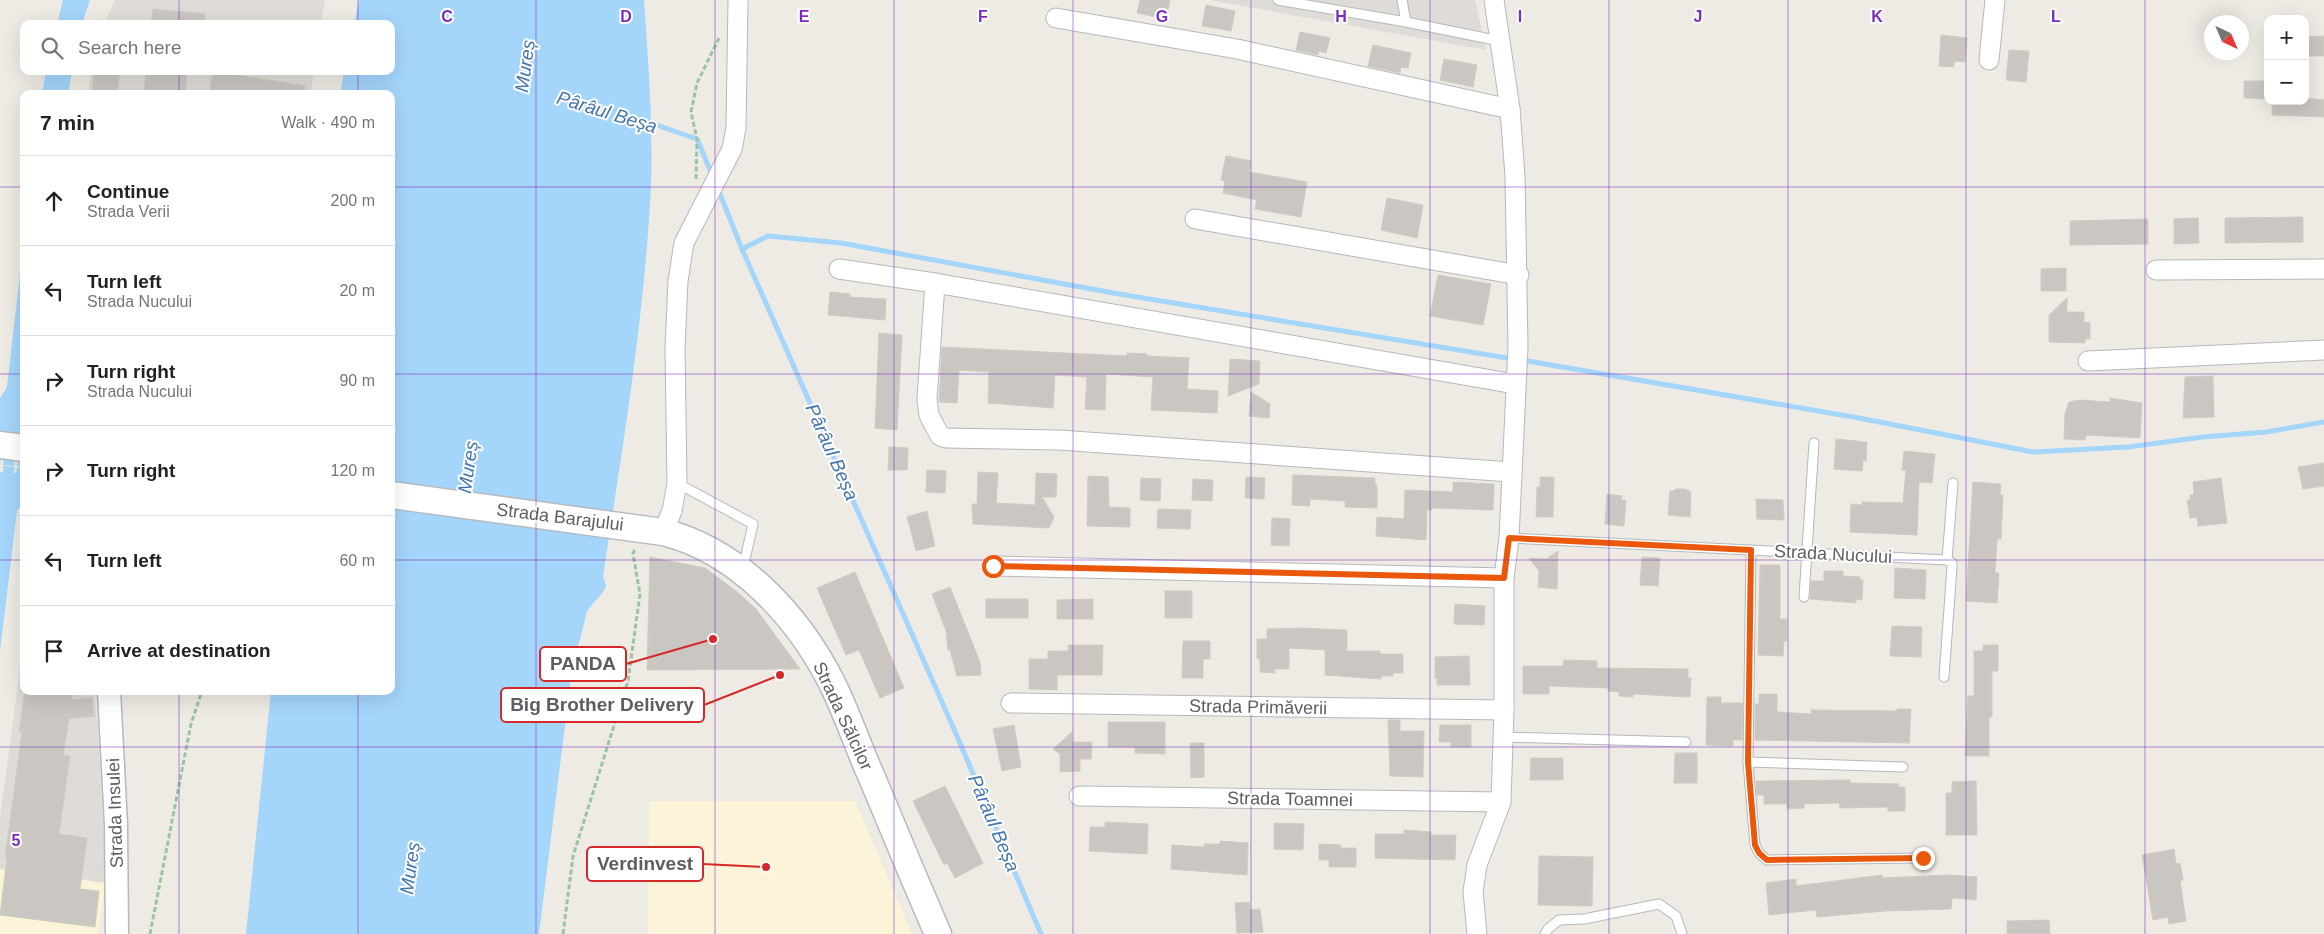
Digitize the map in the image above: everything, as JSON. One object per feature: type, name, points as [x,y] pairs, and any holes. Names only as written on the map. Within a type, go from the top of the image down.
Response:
[{"type":"main road","points":[[0,445],[20,448]]},
{"type":"main road","name":"Strada Barajului","points":[[395,496],[651,530]]},
{"type":"main road","name":"Strada Sălcilor","points":[[651,530],[679,536],[720,555],[743,570],[764,588],[801,634],[832,684],[938,934]]},
{"type":"street","points":[[1477,934],[1473,892],[1477,865],[1501,802],[1504,710],[1504,578],[1509,538],[1510,472],[1518,347],[1519,275],[1510,109],[1494,0]]},
{"type":"street","points":[[1989,60],[1995,0]]},
{"type":"street","points":[[651,530],[672,511],[677,483],[675,349],[678,281],[684,243],[732,148],[736,128],[738,7]]},
{"type":"street","points":[[1056,18],[1237,49],[1510,109]]},
{"type":"street","points":[[1196,219],[1519,275]]},
{"type":"street","points":[[839,269],[1516,378]]},
{"type":"street","points":[[2156,270],[2324,269]]},
{"type":"street","points":[[935,283],[928,407],[932,425],[940,436],[946,438],[1059,440],[1510,472]]},
{"type":"street","points":[[2088,361],[2324,350]]},
{"type":"street","points":[[993,566],[1504,578]]},
{"type":"street","name":"Strada Insulei","points":[[109,695],[116,825],[117,934]]},
{"type":"street","name":"Strada Primăverii","points":[[1011,703],[1504,710]]},
{"type":"street","name":"Strada Toamnei","points":[[1078,796],[1501,802]]},
{"type":"lane","points":[[1278,0],[1406,22],[1500,41]]},
{"type":"lane","points":[[1402,0],[1406,22]]},
{"type":"lane","points":[[1804,597],[1814,443]]},
{"type":"lane","points":[[677,483],[753,524],[743,570]]},
{"type":"lane","points":[[1944,677],[1952,567],[1952,563],[1947,560],[1953,483]]},
{"type":"lane","name":"Strada Nucului","points":[[1509,538],[1947,560]]},
{"type":"lane","points":[[1751,550],[1748,762],[1755,845],[1759,853],[1767,860],[1923,858]]},
{"type":"lane","points":[[1503,737],[1686,742]]},
{"type":"lane","points":[[1748,762],[1904,767]]},
{"type":"lane","points":[[1545,934],[1559,920],[1584,919],[1659,904],[1676,916],[1682,934]]},
{"type":"path","points":[[696,184],[697,139],[691,112],[697,83],[718,39],[738,7]]},
{"type":"path","points":[[563,934],[573,856],[628,681],[640,594],[633,554],[651,530]]},
{"type":"path","points":[[150,934],[191,724],[201,695]]},
{"type":"shaded area","points":[[115,0],[325,0],[322,20],[106,20]]},
{"type":"shaded area","points":[[1209,0],[1475,0],[1486,50]]},
{"type":"shaded area","points":[[90,75],[313,75],[312,90],[89,90]]},
{"type":"shaded area","points":[[20,670],[20,695],[94,695],[98,728],[106,883],[0,869],[0,818]]},
{"type":"shaded area","points":[[649,801],[855,801],[912,934],[648,934]]},
{"type":"shaded area","points":[[0,869],[106,883],[98,934],[0,934]]},
{"type":"water","points":[[63,0],[90,0],[83,20],[58,20]]},
{"type":"water","name":"Mureș","points":[[359,0],[644,0],[651,110],[651,192],[641,308],[630,398],[603,576],[606,586],[587,612],[572,669],[539,934],[246,934],[271,695],[395,695],[395,90],[341,90],[343,75],[395,75],[395,20],[355,20]]},
{"type":"water","points":[[45,75],[71,75],[69,90],[43,90]]},
{"type":"water","points":[[20,273],[20,466],[17,466],[18,458],[15,458],[14,466],[3,465],[4,457],[1,457],[0,464],[0,398],[7,387]]},
{"type":"water","points":[[3,466],[14,467],[14,473],[16,473],[17,467],[20,467],[20,507],[17,511],[0,651],[0,472],[3,472]]},
{"type":"building","points":[[1140,0],[1170,0],[1166,19],[1137,13]]},
{"type":"building","points":[[1206,5],[1235,11],[1231,31],[1202,26]]},
{"type":"building","points":[[153,9],[205,14],[205,20],[152,20]]},
{"type":"building","points":[[1300,32],[1330,38],[1326,53],[1319,51],[1318,55],[1296,50]]},
{"type":"building","points":[[1941,35],[1967,38],[1965,62],[1954,61],[1954,67],[1939,66]]},
{"type":"building","points":[[2324,36],[2324,56],[2309,56],[2309,37]]},
{"type":"building","points":[[1373,45],[1411,53],[1408,68],[1401,67],[1400,73],[1368,66]]},
{"type":"building","points":[[2009,50],[2029,51],[2026,82],[2006,80]]},
{"type":"building","points":[[1444,59],[1477,65],[1473,87],[1440,80]]},
{"type":"building","points":[[94,75],[119,75],[118,90],[92,90]]},
{"type":"building","points":[[146,75],[187,75],[185,90],[144,90]]},
{"type":"building","points":[[212,75],[238,75],[305,86],[304,90],[210,90]]},
{"type":"building","points":[[2244,81],[2264,81],[2264,99],[2244,98]]},
{"type":"building","points":[[2309,98],[2324,100],[2324,117],[2272,115],[2272,105],[2309,105]]},
{"type":"building","points":[[1226,156],[1251,161],[1249,172],[1307,182],[1301,217],[1255,209],[1257,200],[1223,193],[1225,181],[1221,180]]},
{"type":"building","points":[[1387,198],[1423,205],[1417,238],[1381,230]]},
{"type":"building","points":[[2303,217],[2303,242],[2225,243],[2225,218]]},
{"type":"building","points":[[2198,218],[2199,243],[2174,244],[2174,219]]},
{"type":"building","points":[[2148,219],[2148,244],[2070,245],[2070,221]]},
{"type":"building","points":[[2066,268],[2066,291],[2041,291],[2041,269]]},
{"type":"building","points":[[1438,275],[1491,284],[1483,325],[1430,316]]},
{"type":"building","points":[[830,292],[850,294],[850,297],[886,299],[885,320],[828,315]]},
{"type":"building","points":[[2067,298],[2067,312],[2084,312],[2084,322],[2090,323],[2090,339],[2085,339],[2085,343],[2049,342],[2049,315]]},
{"type":"building","points":[[879,333],[902,335],[897,430],[875,428]]},
{"type":"building","points":[[942,347],[1127,356],[1127,353],[1189,358],[1187,389],[1218,391],[1217,413],[1151,410],[1153,377],[1106,374],[1105,410],[1085,409],[1087,377],[1055,375],[1053,408],[988,403],[989,372],[959,370],[957,403],[939,402]]},
{"type":"building","points":[[1230,359],[1260,361],[1259,384],[1228,396]]},
{"type":"building","points":[[2213,376],[2214,417],[2183,418],[2185,377]]},
{"type":"building","points":[[1251,392],[1270,404],[1269,418],[1249,416]]},
{"type":"building","points":[[2110,398],[2142,403],[2140,438],[2086,435],[2085,440],[2064,439],[2065,414],[2069,402],[2080,400],[2110,402]]},
{"type":"building","points":[[1836,439],[1867,442],[1866,461],[1863,460],[1862,471],[1834,469]]},
{"type":"building","points":[[889,447],[908,448],[907,470],[888,470]]},
{"type":"building","points":[[1904,451],[1935,454],[1932,483],[1919,482],[1917,535],[1850,532],[1851,504],[1862,505],[1862,502],[1903,503],[1906,470],[1902,470]]},
{"type":"building","points":[[2324,463],[2324,486],[2303,489],[2298,467]]},
{"type":"building","points":[[927,470],[946,471],[945,493],[926,492]]},
{"type":"building","points":[[978,472],[998,473],[996,503],[1035,505],[1036,473],[1057,474],[1056,497],[1042,497],[1054,517],[1049,528],[973,524],[972,504],[977,504]]},
{"type":"building","points":[[1293,475],[1375,478],[1375,485],[1377,485],[1377,508],[1345,507],[1345,501],[1310,499],[1310,506],[1292,505]]},
{"type":"building","points":[[1088,476],[1108,477],[1109,507],[1130,508],[1130,527],[1087,526]]},
{"type":"building","points":[[1246,477],[1265,478],[1264,499],[1245,498]]},
{"type":"building","points":[[1540,477],[1554,477],[1553,517],[1536,517],[1537,487],[1540,487]]},
{"type":"building","points":[[1141,478],[1161,479],[1160,501],[1140,500]]},
{"type":"building","points":[[2221,478],[2227,523],[2198,526],[2197,517],[2190,518],[2187,500],[2190,500],[2190,495],[2194,494],[2193,482]]},
{"type":"building","points":[[1193,479],[1213,480],[1212,501],[1192,500]]},
{"type":"building","points":[[1453,482],[1494,484],[1493,510],[1432,508],[1432,510],[1427,510],[1426,540],[1376,536],[1377,517],[1404,519],[1405,490],[1453,492]]},
{"type":"building","points":[[1973,482],[2001,484],[2000,495],[2003,495],[2001,539],[1997,539],[1995,573],[1999,573],[1997,603],[1966,601]]},
{"type":"building","points":[[1685,489],[1691,492],[1690,517],[1668,515],[1670,491]]},
{"type":"building","points":[[1607,494],[1622,496],[1621,500],[1626,500],[1624,526],[1605,524]]},
{"type":"building","points":[[1756,499],[1783,500],[1784,520],[1757,519]]},
{"type":"building","points":[[1158,509],[1191,510],[1190,529],[1157,528]]},
{"type":"building","points":[[927,511],[935,546],[916,551],[907,517]]},
{"type":"building","points":[[1272,518],[1290,519],[1289,546],[1271,545]]},
{"type":"building","points":[[1558,551],[1557,589],[1538,587],[1539,571],[1529,558],[1546,559]]},
{"type":"building","points":[[650,557],[705,568],[736,591],[756,609],[800,669],[647,670]]},
{"type":"building","points":[[1642,557],[1660,558],[1658,586],[1640,585]]},
{"type":"building","points":[[1760,565],[1780,565],[1780,619],[1787,619],[1787,641],[1784,641],[1783,656],[1758,655]]},
{"type":"building","points":[[1895,568],[1926,570],[1925,599],[1894,598]]},
{"type":"building","points":[[1824,571],[1843,571],[1843,576],[1860,577],[1860,580],[1863,580],[1862,600],[1856,599],[1856,603],[1810,599],[1811,581],[1824,581]]},
{"type":"building","points":[[855,572],[904,688],[880,698],[859,650],[846,655],[817,588]]},
{"type":"building","points":[[950,587],[980,662],[981,675],[957,676],[950,650],[948,650],[946,631],[932,594]]},
{"type":"building","points":[[1165,591],[1192,591],[1192,618],[1165,618]]},
{"type":"building","points":[[986,599],[1028,599],[1028,618],[986,618]]},
{"type":"building","points":[[1093,599],[1093,619],[1057,619],[1057,600]]},
{"type":"building","points":[[1455,604],[1485,606],[1484,625],[1454,624]]},
{"type":"building","points":[[1892,626],[1922,627],[1921,657],[1890,656]]},
{"type":"building","points":[[1267,629],[1347,630],[1347,651],[1380,651],[1380,654],[1403,654],[1403,673],[1393,673],[1393,676],[1381,676],[1381,679],[1325,675],[1325,650],[1289,648],[1289,669],[1274,669],[1275,673],[1260,672],[1260,659],[1257,659],[1257,639],[1267,639]]},
{"type":"building","points":[[1183,641],[1210,641],[1210,659],[1203,659],[1203,678],[1182,678]]},
{"type":"building","points":[[1068,645],[1103,645],[1102,675],[1057,675],[1057,690],[1029,689],[1029,659],[1048,659],[1048,651],[1068,651]]},
{"type":"building","points":[[1983,645],[1998,645],[1998,671],[1992,671],[1992,717],[1989,717],[1989,756],[1965,756],[1968,696],[1974,696],[1974,651],[1983,651]]},
{"type":"building","points":[[1469,656],[1470,685],[1437,685],[1435,657]]},
{"type":"building","points":[[1564,660],[1597,661],[1597,668],[1688,669],[1688,678],[1691,678],[1690,697],[1633,694],[1633,697],[1619,696],[1619,692],[1608,691],[1608,688],[1549,686],[1549,694],[1523,694],[1523,666],[1563,666]]},
{"type":"building","points":[[1759,694],[1777,694],[1777,712],[1812,714],[1811,710],[1897,711],[1897,709],[1911,709],[1909,743],[1755,740],[1755,704],[1759,704]]},
{"type":"building","points":[[24,695],[72,695],[71,700],[92,698],[94,716],[69,719],[63,755],[70,756],[59,834],[87,838],[80,889],[99,891],[95,927],[0,915],[7,858],[5,858],[22,732],[19,732]]},
{"type":"building","points":[[1707,697],[1721,697],[1721,703],[1743,703],[1742,740],[1733,740],[1733,746],[1706,745]]},
{"type":"building","points":[[1388,720],[1400,720],[1400,731],[1424,731],[1423,777],[1390,776]]},
{"type":"building","points":[[1108,722],[1165,722],[1165,754],[1135,753],[1135,747],[1108,747]]},
{"type":"building","points":[[1014,725],[1021,767],[1002,771],[993,729]]},
{"type":"building","points":[[1440,725],[1471,725],[1471,747],[1451,747],[1451,742],[1439,742]]},
{"type":"building","points":[[1072,732],[1072,742],[1092,742],[1091,759],[1080,759],[1080,771],[1060,772],[1060,754],[1053,749]]},
{"type":"building","points":[[1190,743],[1204,743],[1204,777],[1191,778]]},
{"type":"building","points":[[1675,753],[1697,753],[1697,783],[1674,783]]},
{"type":"building","points":[[1531,758],[1563,758],[1563,780],[1530,780]]},
{"type":"building","points":[[1850,780],[1850,783],[1899,784],[1899,787],[1905,787],[1905,811],[1888,811],[1888,807],[1840,808],[1839,803],[1804,804],[1804,808],[1787,809],[1787,804],[1764,804],[1764,795],[1757,795],[1756,781]]},
{"type":"building","points":[[1976,781],[1977,835],[1946,835],[1946,793],[1952,793],[1952,782]]},
{"type":"building","points":[[945,786],[983,863],[955,878],[947,863],[944,865],[913,801]]},
{"type":"building","points":[[1105,822],[1148,824],[1147,854],[1089,851],[1090,827],[1105,827]]},
{"type":"building","points":[[1274,823],[1304,824],[1303,850],[1274,849]]},
{"type":"building","points":[[1404,830],[1431,832],[1431,835],[1456,835],[1455,860],[1375,858],[1375,834],[1404,834]]},
{"type":"building","points":[[1220,841],[1248,843],[1247,875],[1171,869],[1172,845],[1204,847],[1204,844],[1220,844]]},
{"type":"building","points":[[1319,844],[1341,845],[1341,848],[1356,848],[1356,867],[1329,867],[1329,860],[1319,860]]},
{"type":"building","points":[[2174,849],[2176,864],[2180,863],[2183,880],[2180,881],[2186,921],[2169,924],[2168,917],[2153,920],[2142,855]]},
{"type":"building","points":[[1539,856],[1593,857],[1592,906],[1538,905]]},
{"type":"building","points":[[1882,875],[1882,878],[1950,875],[1977,877],[1976,900],[1952,898],[1951,909],[1885,911],[1817,917],[1816,910],[1769,915],[1766,883],[1796,879],[1796,886]]},
{"type":"building","points":[[1249,902],[1250,910],[1260,909],[1263,932],[1237,933],[1235,903]]},
{"type":"building","points":[[2049,920],[2050,934],[2007,934],[2007,921]]},
{"type":"waterway","name":"Pârâul Beșa","points":[[645,121],[697,139],[713,177]]},
{"type":"waterway","name":"Pârâul Beșa","points":[[718,189],[742,249],[957,736],[1041,934]]},
{"type":"waterway","points":[[742,249],[768,236],[841,243],[1119,294],[1513,359]]},
{"type":"waterway","points":[[1522,360],[1859,418],[2033,452],[2128,447],[2203,437],[2266,432],[2324,422]]},
{"type":"place","name":"PANDA","points":[[713,639]]},
{"type":"place","name":"Big Brother Delivery","points":[[780,675]]},
{"type":"place","name":"Verdinvest","points":[[766,867]]},
{"type":"route","points":[[993,566],[1504,578],[1509,538],[1751,550],[1748,762],[1755,845],[1759,853],[1767,860],[1923,858]]}]
